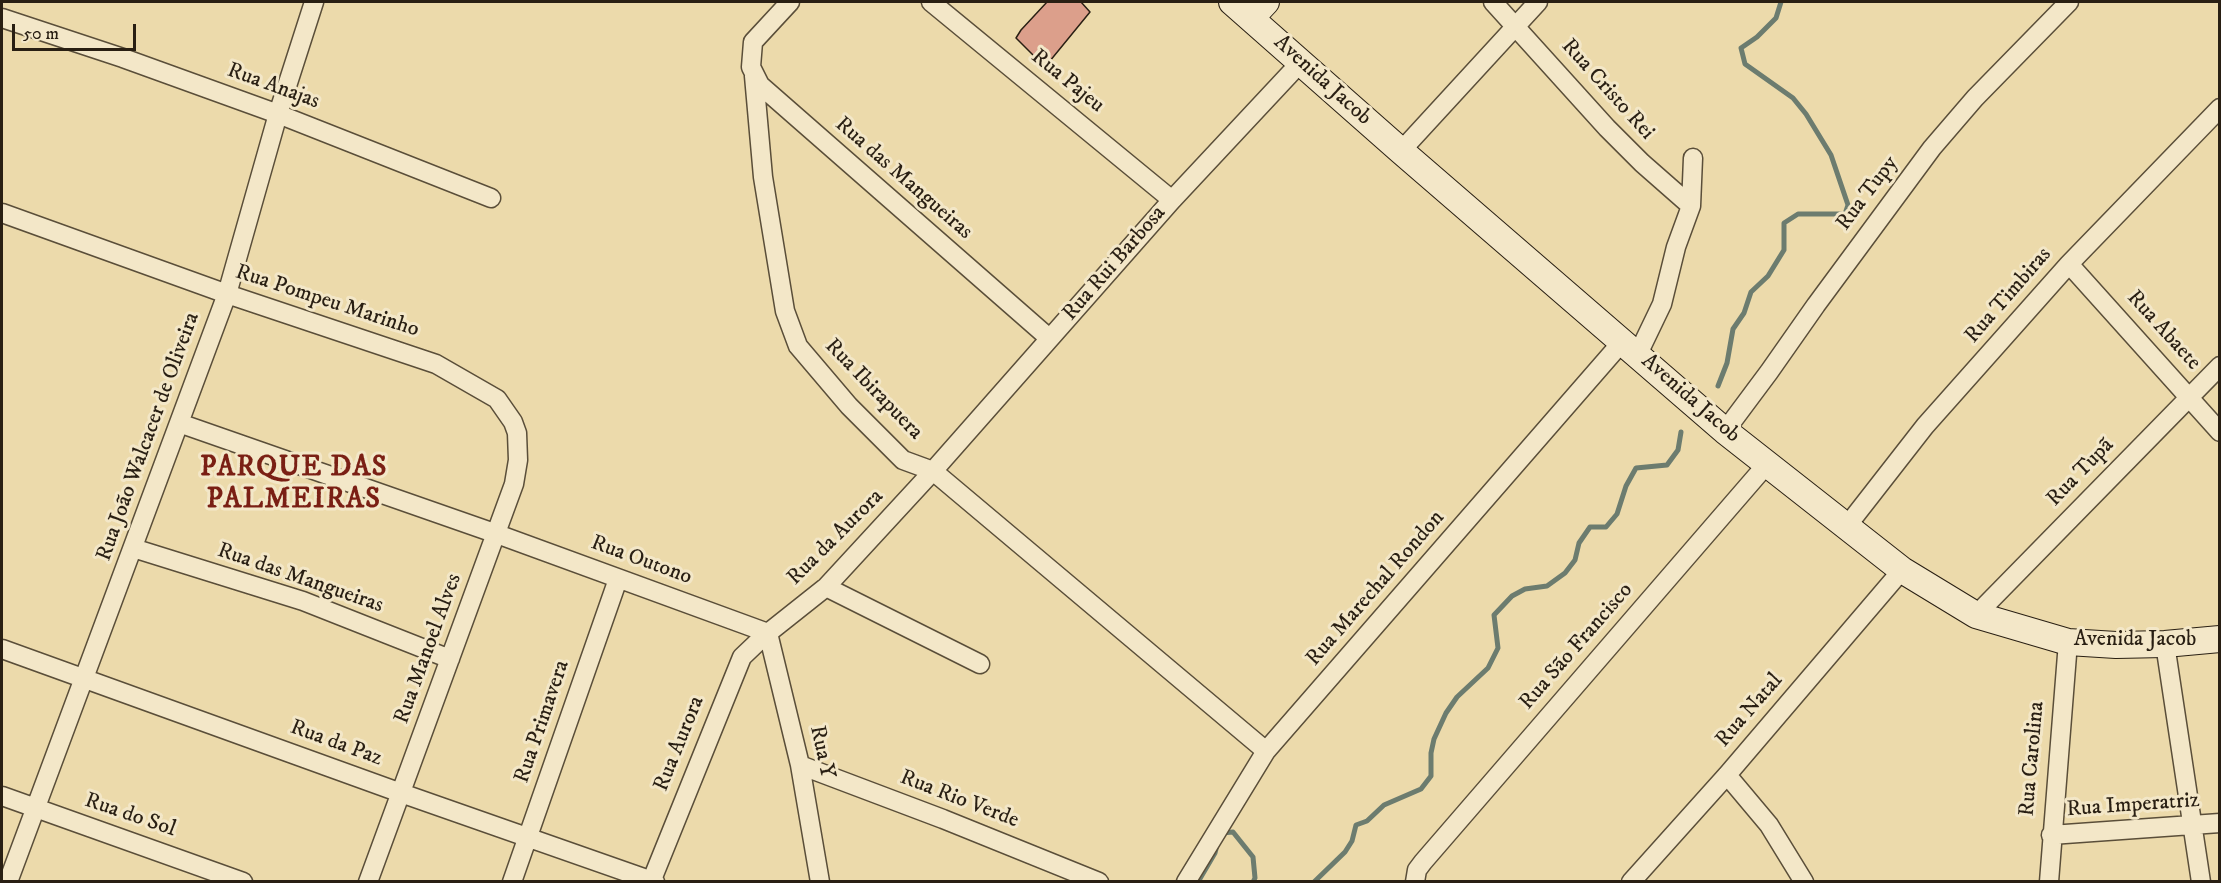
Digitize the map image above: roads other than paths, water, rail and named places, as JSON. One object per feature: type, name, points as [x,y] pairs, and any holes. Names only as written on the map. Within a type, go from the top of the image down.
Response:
[{"type":"main road","name":"Avenida Jacob","points":[[1249,7],[1301,62],[1725,431],[1902,570],[1977,615],[2067,642],[2116,645],[2165,644],[2220,639]]},
{"type":"street","name":"Rua João Walcacer de Oliveira","points":[[8,882],[226,294],[278,114],[314,2]]},
{"type":"street","points":[[754,76],[751,68],[753,42],[790,2]]},
{"type":"street","name":"Rua Pajeu","points":[[931,2],[1172,200]]},
{"type":"street","name":"Rua Cristo Rei","points":[[1493,2],[1607,129],[1641,163],[1691,206]]},
{"type":"street","points":[[1401,151],[1514,25],[1538,2]]},
{"type":"street","name":"Rua Tupy","points":[[1725,431],[1932,148],[1975,98],[2069,2]]},
{"type":"street","name":"Rua Anajas","points":[[2,18],[123,58],[278,114],[491,198]]},
{"type":"street","name":"Rua Rui Barbosa","points":[[933,471],[1172,200],[1301,62]]},
{"type":"street","name":"Rua das Mangueiras","points":[[754,76],[760,85],[1049,338]]},
{"type":"street","name":"Rua Ibirapuera","points":[[754,76],[763,177],[784,311],[798,346],[849,406],[903,460],[933,471],[1266,751]]},
{"type":"street","name":"Rua Timbiras","points":[[1847,526],[1925,426],[2069,264],[2220,108]]},
{"type":"street","name":"Rua Marechal Rondon","points":[[1186,882],[1266,751],[1630,348],[1662,304],[1676,247],[1691,206],[1693,158]]},
{"type":"street","name":"Rua Pompeu Marinho","points":[[2,213],[226,294],[436,364],[497,399],[513,422],[517,433],[518,460],[514,484],[497,534]]},
{"type":"street","name":"Rua Abaete","points":[[2069,264],[2220,432]]},
{"type":"street","name":"Rua Tupã","points":[[1977,615],[2220,366]]},
{"type":"street","name":"Rua Outono","points":[[179,423],[497,534],[768,633]]},
{"type":"street","name":"Rua São Francisco","points":[[1415,882],[1417,870],[1423,862],[1767,464]]},
{"type":"street","name":"Rua da Aurora","points":[[768,633],[826,587],[933,471]]},
{"type":"street","name":"Rua Manoel Alves","points":[[368,882],[497,534]]},
{"type":"street","name":"Rua das Mangueiras","points":[[133,548],[303,602],[450,659]]},
{"type":"street","name":"Rua Natal","points":[[1632,882],[1727,775],[1902,570]]},
{"type":"street","name":"Rua Primavera","points":[[512,882],[618,579]]},
{"type":"street","points":[[826,587],[980,664]]},
{"type":"street","name":"Rua Y","points":[[768,633],[800,765],[820,882]]},
{"type":"street","name":"Rua Aurora","points":[[652,881],[738,664],[748,650],[768,633]]},
{"type":"street","name":"Rua Carolina","points":[[2049,882],[2067,642]]},
{"type":"street","points":[[2165,644],[2201,882]]},
{"type":"street","name":"Rua da Paz","points":[[2,649],[400,793],[652,881]]},
{"type":"street","name":"Rua Rio Verde","points":[[800,765],[1100,882]]},
{"type":"street","points":[[1727,775],[1769,825],[1804,882]]},
{"type":"street","name":"Rua do Sol","points":[[2,796],[243,882]]},
{"type":"street","name":"Rua Imperatriz","points":[[2051,835],[2220,823]]},
{"type":"waterway","points":[[1718,386],[1727,363],[1733,329],[1744,313],[1751,292],[1768,276],[1784,250],[1784,223],[1798,214],[1845,214],[1848,205],[1831,155],[1806,114],[1793,98],[1745,64],[1741,48],[1757,37],[1776,18],[1781,2]]},
{"type":"waterway","points":[[1314,882],[1345,852],[1352,841],[1356,825],[1367,821],[1384,805],[1421,789],[1431,776],[1431,753],[1434,739],[1446,713],[1457,697],[1488,668],[1498,648],[1494,615],[1512,596],[1525,589],[1547,586],[1565,573],[1575,560],[1579,543],[1590,527],[1606,527],[1617,514],[1626,486],[1636,468],[1667,465],[1678,450],[1681,432]]},
{"type":"waterway","points":[[1221,833],[1233,832],[1253,857],[1255,878],[1253,882]]},
{"type":"waterway","points":[[1198,882],[1215,853],[1217,845]]},
{"type":"district","name":"PARQUE DAS PALMEIRAS","points":[[294,485]]}]
